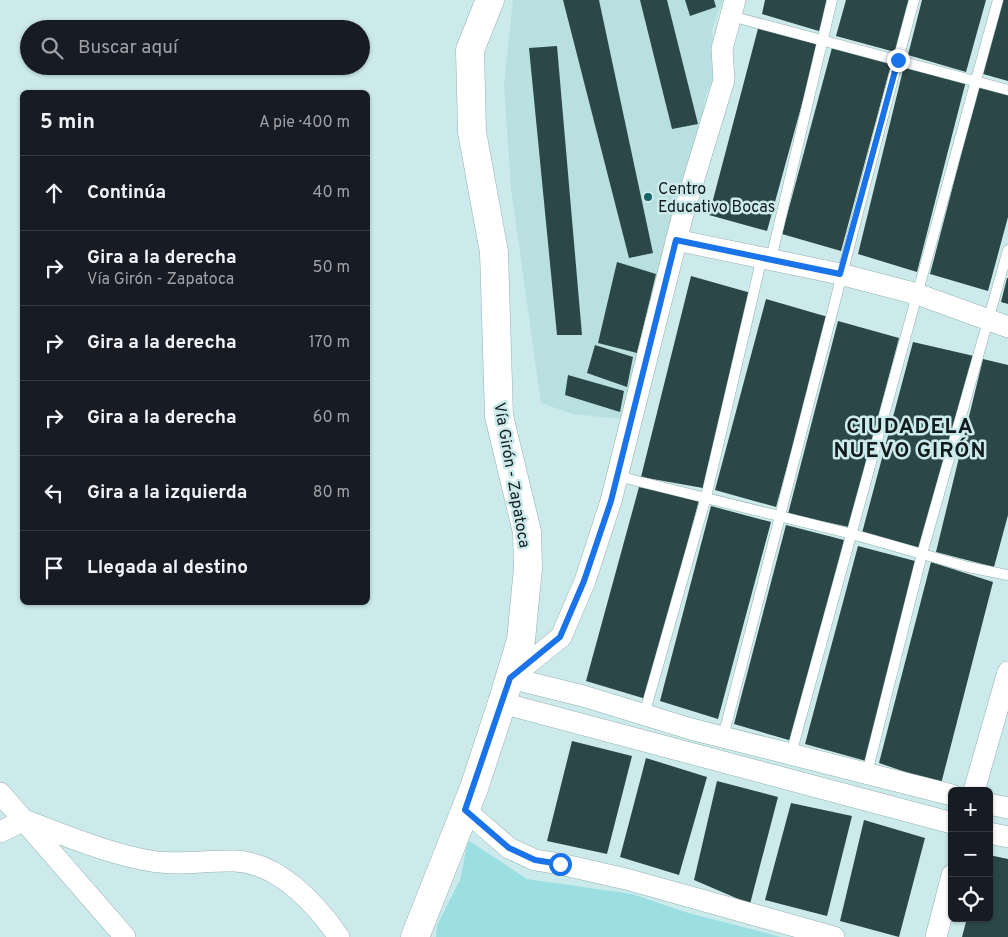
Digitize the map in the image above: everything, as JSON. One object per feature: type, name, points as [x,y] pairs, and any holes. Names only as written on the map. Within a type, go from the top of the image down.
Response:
[{"type":"main road","name":"Vía Girón - Zapatoca","points":[[415,937],[465,810],[506,690],[521,640],[528,568],[527,532],[499,416],[494,252],[472,132],[470,50],[490,0]]},
{"type":"street","points":[[506,690],[560,637],[584,581],[617,476],[676,240],[724,80],[722,49],[733,8]]},
{"type":"street","points":[[676,240],[840,274],[917,294],[998,324]]},
{"type":"street","points":[[975,787],[1008,672]]},
{"type":"street","points":[[506,690],[583,696],[723,737],[948,794]]},
{"type":"street","points":[[506,690],[948,822]]},
{"type":"street","points":[[0,793],[125,937]]},
{"type":"street","points":[[993,805],[1008,808]]},
{"type":"street","points":[[465,810],[509,848],[535,860],[626,879],[834,937]]},
{"type":"street","points":[[0,832],[24,820],[117,853],[151,861],[182,864],[236,861],[256,866],[273,873],[314,905],[339,937]]},
{"type":"street","points":[[993,833],[1008,837]]},
{"type":"street","points":[[936,937],[951,877]]},
{"type":"lane","points":[[644,715],[706,497],[832,0]]},
{"type":"lane","points":[[723,737],[781,516],[840,274],[914,0]]},
{"type":"lane","points":[[791,754],[998,0]]},
{"type":"lane","points":[[733,8],[822,40],[1008,90]]},
{"type":"lane","points":[[867,773],[922,554],[998,324],[1008,250]]},
{"type":"lane","points":[[617,476],[1008,575]]},
{"type":"shaded area","points":[[513,0],[723,0],[712,29],[713,80],[706,95],[700,133],[621,419],[573,414],[541,403],[511,188],[504,85]]},
{"type":"shaded area","points":[[468,840],[527,879],[632,894],[685,912],[781,937],[436,937],[437,925],[460,880]]},
{"type":"building","points":[[563,0],[599,0],[653,253],[629,258]]},
{"type":"building","points":[[640,0],[667,0],[698,124],[672,129]]},
{"type":"building","points":[[685,0],[714,0],[716,7],[690,16]]},
{"type":"building","points":[[765,0],[830,0],[822,32],[762,14]]},
{"type":"building","points":[[846,0],[909,0],[895,52],[836,36]]},
{"type":"building","points":[[922,0],[986,0],[966,72],[908,55]]},
{"type":"building","points":[[1002,0],[1008,0],[1008,81],[983,74]]},
{"type":"building","points":[[760,21],[819,42],[767,231],[709,215]]},
{"type":"building","points":[[833,44],[892,61],[841,251],[782,234]]},
{"type":"building","points":[[557,46],[582,335],[557,335],[529,48]]},
{"type":"building","points":[[905,62],[967,77],[917,272],[858,254]]},
{"type":"building","points":[[980,82],[1008,89],[1008,217],[988,291],[930,274]]},
{"type":"building","points":[[617,262],[656,274],[637,353],[598,343]]},
{"type":"building","points":[[691,276],[751,293],[703,488],[641,477]]},
{"type":"building","points":[[1008,278],[1008,304],[1001,302]]},
{"type":"building","points":[[766,299],[828,317],[776,507],[715,490]]},
{"type":"building","points":[[838,321],[899,338],[849,527],[788,514]]},
{"type":"building","points":[[913,342],[974,356],[923,550],[862,533]]},
{"type":"building","points":[[595,345],[633,357],[627,387],[587,373]]},
{"type":"building","points":[[983,359],[1008,365],[1008,515],[994,567],[936,552]]},
{"type":"building","points":[[568,375],[624,391],[620,412],[565,395]]},
{"type":"building","points":[[639,487],[699,500],[646,699],[586,681]]},
{"type":"building","points":[[711,506],[771,522],[718,719],[660,701]]},
{"type":"building","points":[[786,525],[844,540],[792,741],[734,724]]},
{"type":"building","points":[[858,546],[919,562],[866,761],[805,744]]},
{"type":"building","points":[[931,562],[993,582],[941,784],[879,763]]},
{"type":"building","points":[[572,741],[632,756],[607,854],[547,841]]},
{"type":"building","points":[[646,758],[707,777],[679,875],[620,857]]},
{"type":"building","points":[[717,781],[778,797],[750,904],[694,880]]},
{"type":"building","points":[[791,803],[852,816],[827,916],[765,900]]},
{"type":"building","points":[[864,820],[925,838],[899,937],[840,921]]},
{"type":"building","points":[[993,856],[1008,859],[1008,937],[962,937],[966,922],[993,922]]},
{"type":"place","name":"Centro Educativo Bocas","points":[[648,197]]},
{"type":"district","name":"CIUDADELA NUEVO GIRÓN","points":[[910,438]]},
{"type":"route","points":[[560,864],[535,860],[509,848],[465,810],[510,678],[560,637],[584,581],[611,501],[676,240],[840,274],[898,60]]}]
